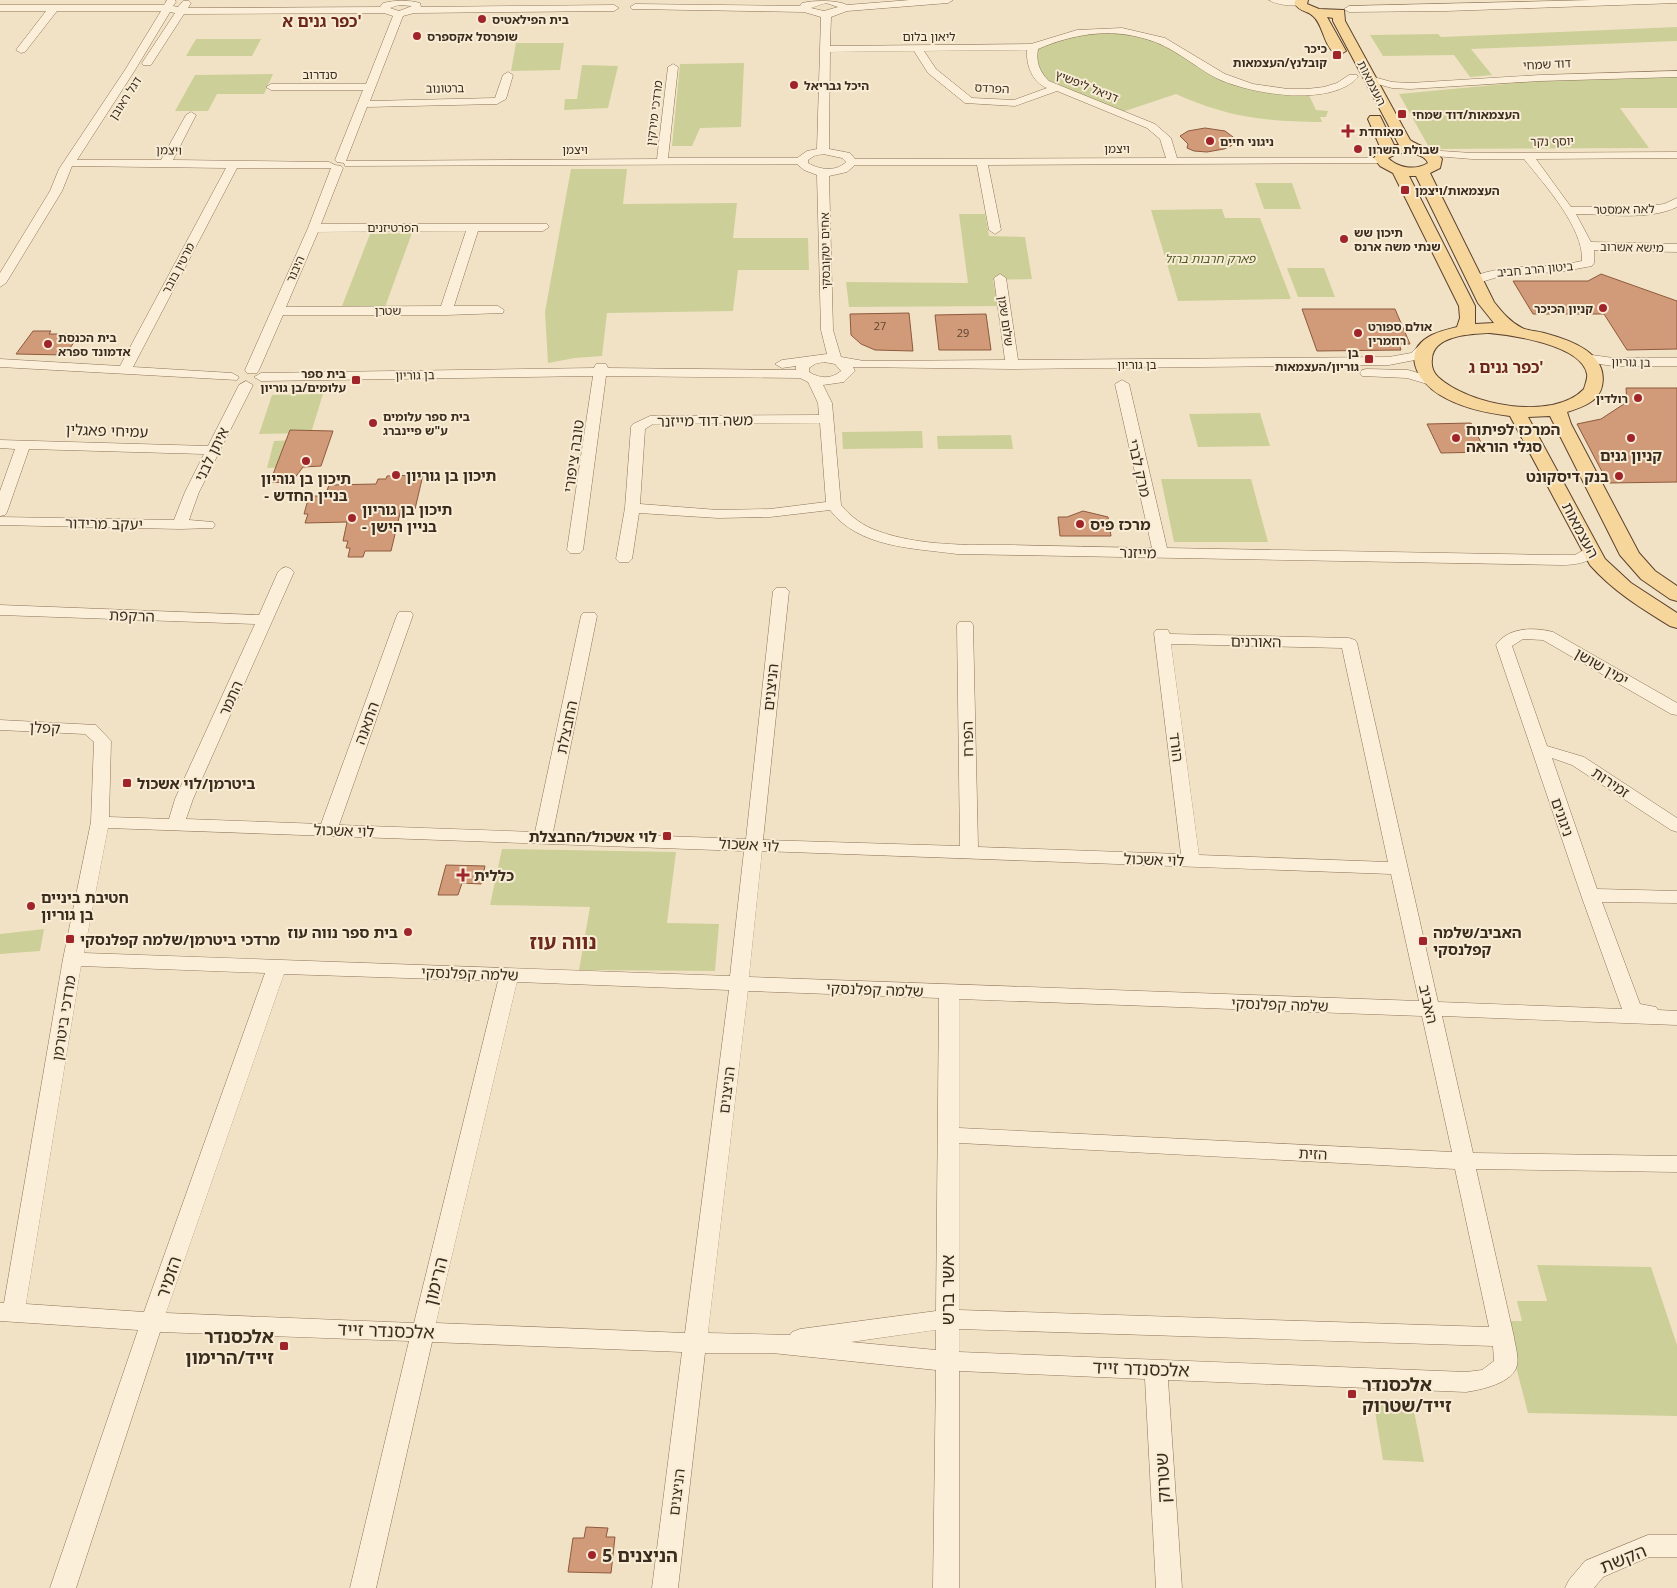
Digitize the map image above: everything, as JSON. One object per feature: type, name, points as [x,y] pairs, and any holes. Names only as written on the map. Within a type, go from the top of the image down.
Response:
[{"type":"main road","points":[[1301,2],[1305,9],[1318,13],[1345,6]]},
{"type":"main road","name":"העצמאות","points":[[1345,6],[1339,22],[1404,142],[1420,151]]},
{"type":"main road","name":"העצמאות","points":[[1318,13],[1351,73]]},
{"type":"main road","name":"העצמאות","points":[[1370,111],[1385,156]]},
{"type":"main road","points":[[1420,151],[1436,162],[1432,168],[1421,171],[1399,170],[1388,166],[1385,156],[1420,151]]},
{"type":"main road","points":[[1399,170],[1467,306],[1468,318],[1465,330]]},
{"type":"main road","points":[[1421,171],[1486,302],[1498,319],[1515,330]]},
{"type":"main road","points":[[1489,328],[1515,330],[1543,336],[1567,346],[1585,358],[1593,368],[1596,378],[1592,391],[1579,402],[1558,409],[1516,411],[1492,408],[1449,393],[1434,382],[1424,370],[1422,357],[1428,346],[1443,336],[1465,330],[1489,328]]},
{"type":"main road","points":[[1558,409],[1562,424],[1630,555],[1648,575],[1677,596]]},
{"type":"main road","name":"העצמאות","points":[[1516,411],[1592,550],[1605,570],[1634,595],[1677,622]]},
{"type":"street","points":[[185,5],[318,2],[386,7],[399,14],[416,8],[625,4],[805,7],[819,0],[832,0],[843,6],[948,0]]},
{"type":"street","points":[[843,6],[917,0]]},
{"type":"street","points":[[1274,0],[1301,2]]},
{"type":"street","points":[[1544,0],[1556,1]]},
{"type":"street","points":[[1345,6],[1592,0]]},
{"type":"street","points":[[1345,6],[1677,0]]},
{"type":"street","points":[[0,8],[53,9],[169,4],[386,7],[405,1],[416,8]]},
{"type":"street","name":"דגל ראובן","points":[[0,283],[56,192],[69,163],[130,70],[169,4]]},
{"type":"street","name":"דגל ראובן","points":[[56,192],[82,164],[185,5]]},
{"type":"street","points":[[805,7],[813,13],[826,14],[840,12],[843,6]]},
{"type":"street","points":[[21,50],[53,9]]},
{"type":"street","name":"היבנר","points":[[257,374],[277,311],[314,228],[399,14]]},
{"type":"street","points":[[823,152],[826,14]]},
{"type":"street","points":[[1034,47],[1058,37],[1102,29],[1153,38],[1173,46],[1200,65],[1224,78],[1276,91],[1307,91],[1333,88],[1345,84],[1351,73]]},
{"type":"street","name":"ליאון בלום","points":[[825,49],[1034,47]]},
{"type":"street","name":"דניאל ליפשיץ","points":[[1034,47],[1032,62],[1038,76],[1056,88],[1151,126],[1165,138],[1173,162]]},
{"type":"street","name":"הפרדס","points":[[917,48],[932,71],[969,101],[1015,103],[1056,88]]},
{"type":"street","name":"מרדכי מירקין","points":[[662,162],[673,67]]},
{"type":"street","name":"דוד שמחי","points":[[1378,96],[1385,91],[1419,86],[1540,78],[1677,74]]},
{"type":"street","name":"ברטונוב","points":[[364,104],[497,101],[501,99],[508,75]]},
{"type":"street","name":"דוד שמחי","points":[[1370,79],[1392,85],[1419,86]]},
{"type":"street","name":"סנדרוב","points":[[271,87],[369,87]]},
{"type":"street","points":[[165,164],[191,115]]},
{"type":"street","name":"יוסף נקר","points":[[1420,151],[1472,156],[1677,155]]},
{"type":"street","points":[[823,152],[846,155],[852,162],[844,169],[823,172],[806,168],[802,161],[806,156],[823,152]]},
{"type":"street","name":"ביטון הרב חביב","points":[[1475,280],[1492,272],[1504,270],[1576,267],[1588,263],[1590,258],[1588,246],[1568,210],[1527,155]]},
{"type":"street","name":"ויצמן","points":[[852,162],[1173,162],[1385,156]]},
{"type":"street","name":"ויצמן","points":[[69,163],[233,165],[802,161]]},
{"type":"street","points":[[982,162],[995,230]]},
{"type":"street","name":"מרטין בובר","points":[[124,371],[233,165]]},
{"type":"street","name":"אחים יטקובסקי","points":[[823,172],[827,330],[841,368]]},
{"type":"street","name":"לאה אמסטר","points":[[1568,210],[1650,210],[1669,208],[1677,202]]},
{"type":"street","points":[[446,310],[473,227]]},
{"type":"street","name":"הפרטיזנים","points":[[314,228],[543,227]]},
{"type":"street","name":"מישא אשרוב","points":[[1588,246],[1677,248]]},
{"type":"street","name":"שלום שמן","points":[[1000,278],[1012,365]]},
{"type":"street","name":"שטרן","points":[[277,311],[498,310]]},
{"type":"street","name":"אחים יטקובסקי","points":[[809,377],[802,368],[813,360],[827,330]]},
{"type":"street","name":"בן גוריון","points":[[600,369],[809,377],[827,381],[841,368],[864,365],[1389,362],[1415,356],[1428,346]]},
{"type":"street","name":"בן גוריון","points":[[1585,358],[1613,362],[1677,362]]},
{"type":"street","name":"בן גוריון","points":[[2,367],[33,365],[232,377],[242,371],[257,374],[569,372],[600,369],[794,364],[813,360],[841,368],[1408,374],[1434,382]]},
{"type":"street","points":[[825,411],[841,368]]},
{"type":"street","name":"טובה ציפורי","points":[[574,550],[600,369]]},
{"type":"street","name":"בן גוריון","points":[[1596,378],[1618,372],[1677,371]]},
{"type":"street","name":"בן גוריון","points":[[232,377],[231,380],[236,384],[246,384],[256,382],[257,374]]},
{"type":"street","points":[[632,508],[718,514],[770,513],[834,504],[825,411],[809,377]]},
{"type":"street","name":"איתן לבני","points":[[180,525],[192,492],[246,384]]},
{"type":"street","name":"מרק לברי","points":[[1122,384],[1160,552]]},
{"type":"street","name":"משה דוד מייזנר","points":[[624,559],[632,508],[638,427],[650,420],[825,411]]},
{"type":"street","name":"עמיחי פאגלין","points":[[1,444],[213,450]]},
{"type":"street","points":[[0,512],[24,444]]},
{"type":"street","name":"מייזנר","points":[[834,504],[839,513],[870,534],[958,549],[1556,560],[1576,560],[1587,555],[1592,550]]},
{"type":"street","name":"יעקב מרידור","points":[[0,521],[208,525]]},
{"type":"street","name":"מייזנר","points":[[1556,560],[1605,570]]},
{"type":"street","name":"התמר","points":[[176,824],[184,799],[286,572]]},
{"type":"street","name":"הניצנים","points":[[664,1588],[739,984],[781,591]]},
{"type":"street","name":"הרקפת","points":[[0,610],[264,620]]},
{"type":"street","name":"התאנה","points":[[328,830],[405,615]]},
{"type":"street","name":"החבצלת","points":[[543,837],[589,616]]},
{"type":"street","name":"הפרח","points":[[965,625],[969,852]]},
{"type":"street","name":"ימין שושן","points":[[1523,633],[1547,634],[1677,710]]},
{"type":"street","name":"ניגונים","points":[[1523,633],[1511,637],[1504,645],[1590,895],[1633,1011],[1677,1012]]},
{"type":"street","name":"האורנים","points":[[1162,636],[1349,643]]},
{"type":"street","name":"הורד","points":[[1162,636],[1191,860]]},
{"type":"street","name":"האביב","points":[[1349,643],[1464,1161],[1502,1337],[1506,1365]]},
{"type":"street","name":"קפלן","points":[[0,725],[90,729]]},
{"type":"street","name":"מרדכי ביטרמן","points":[[7,1312],[100,822],[103,741],[90,729]]},
{"type":"street","name":"זמירות","points":[[1540,749],[1578,761],[1677,826]]},
{"type":"street","name":"לוי אשכול","points":[[100,822],[1398,868]]},
{"type":"street","points":[[1590,895],[1677,897]]},
{"type":"street","name":"שלמה קפלנסקי","points":[[73,959],[1677,1018]]},
{"type":"street","name":"הזמיר","points":[[63,1588],[152,1322],[276,966]]},
{"type":"street","name":"הרימון","points":[[363,1588],[422,1331],[509,975]]},
{"type":"street","name":"אשר ברש","points":[[946,1588],[950,991]]},
{"type":"street","name":"הזית","points":[[948,1135],[1464,1161],[1677,1164]]},
{"type":"street","name":"אלכסנדר זייד","points":[[7,1312],[152,1322],[695,1343],[772,1343],[947,1360],[1466,1382],[1487,1379],[1506,1365]]},
{"type":"street","name":"אלכסנדר זייד","points":[[772,1343],[947,1318],[1502,1337]]},
{"type":"street","name":"שטרוק","points":[[1156,1368],[1169,1588]]},
{"type":"street","name":"הקשת","points":[[1578,1588],[1594,1569],[1648,1546],[1677,1546]]},
{"type":"green space","points":[[1677,27],[1677,41],[1471,49],[1492,75],[1470,77],[1454,55],[1383,56],[1370,35],[1438,34],[1441,37]]},
{"type":"green space","points":[[1100,29],[1153,38],[1200,65],[1254,87],[1307,91],[1316,110],[1328,111],[1326,117],[1320,117],[1322,122],[1282,121],[1247,117],[1213,108],[1176,94],[1119,113],[1038,76],[1034,47]]},
{"type":"green space","points":[[196,39],[261,39],[252,56],[186,56]]},
{"type":"green space","points":[[516,43],[564,43],[560,70],[511,71]]},
{"type":"green space","points":[[744,63],[741,127],[700,128],[692,146],[672,146],[680,64]]},
{"type":"green space","points":[[582,65],[618,66],[608,108],[564,110],[565,99],[577,99]]},
{"type":"green space","points":[[273,74],[264,94],[217,94],[208,111],[175,111],[195,75]]},
{"type":"green space","points":[[1677,76],[1677,108],[1620,108],[1649,148],[1430,149],[1399,94],[1546,80]]},
{"type":"green space","points":[[571,169],[627,169],[623,204],[737,203],[733,238],[808,238],[809,270],[738,270],[733,311],[607,313],[602,356],[548,363],[545,312]]},
{"type":"green space","points":[[1255,183],[1292,183],[1301,209],[1264,209]]},
{"type":"green space","name":"פארק חרבות ברזל","points":[[1222,209],[1225,218],[1260,218],[1291,299],[1178,301],[1151,210]]},
{"type":"green space","points":[[959,214],[985,214],[989,236],[1025,237],[1032,279],[993,280],[998,306],[849,307],[846,282],[968,283]]},
{"type":"green space","points":[[412,233],[385,307],[342,306],[370,234]]},
{"type":"green space","points":[[1287,268],[1324,268],[1335,297],[1298,297]]},
{"type":"green space","points":[[323,394],[311,433],[259,434],[272,395]]},
{"type":"green space","points":[[1260,413],[1270,446],[1198,447],[1189,414]]},
{"type":"green space","points":[[922,431],[923,448],[843,449],[842,432]]},
{"type":"green space","points":[[1011,435],[1013,449],[938,449],[937,436]]},
{"type":"green space","points":[[300,440],[293,467],[267,468],[274,441]]},
{"type":"green space","points":[[1161,479],[1251,479],[1268,542],[1174,542]]},
{"type":"green space","points":[[502,849],[676,852],[667,923],[719,924],[715,971],[579,970],[590,907],[490,905]]},
{"type":"green space","points":[[44,929],[40,951],[0,954],[0,934]]},
{"type":"green space","points":[[1537,1265],[1651,1267],[1677,1345],[1677,1416],[1528,1413],[1504,1321],[1522,1321],[1517,1301],[1547,1301]]},
{"type":"green space","points":[[1373,1399],[1412,1401],[1424,1462],[1383,1460]]},
{"type":"building","name":"ניגוני חיים","points":[[1205,128],[1225,131],[1237,140],[1231,146],[1224,149],[1207,152],[1194,151],[1187,148],[1188,144],[1180,136],[1188,131]]},
{"type":"building","name":"קניון הכיכר","points":[[1601,274],[1677,301],[1677,349],[1627,350],[1604,314],[1533,314],[1513,281],[1588,281]]},
{"type":"building","name":"אולם ספורט רוזמרין","points":[[1302,309],[1395,309],[1410,344],[1399,344],[1401,350],[1317,351]]},
{"type":"building","points":[[909,313],[913,351],[875,350],[861,344],[851,335],[850,314]]},
{"type":"building","points":[[986,314],[991,350],[939,350],[935,315]]},
{"type":"building","name":"בית הכנסת אדמונד ספרא","points":[[33,331],[51,331],[49,334],[80,334],[65,355],[16,354]]},
{"type":"building","name":"קניון גנים","points":[[1626,388],[1677,388],[1677,482],[1608,483],[1577,424],[1601,419],[1627,402]]},
{"type":"building","name":"המרכז לפיתוח סגלי הוראה","points":[[1471,423],[1486,452],[1441,453],[1427,424]]},
{"type":"building","name":"תיכון בן גוריון - בניין החדש","points":[[290,430],[333,431],[321,466],[303,467],[291,483],[270,482]]},
{"type":"building","name":"תיכון בן גוריון - בניין הישן","points":[[423,475],[415,509],[401,509],[391,551],[365,551],[363,557],[348,557],[350,548],[346,548],[348,541],[343,541],[347,522],[305,523],[308,514],[304,514],[309,496],[325,496],[329,485],[376,484],[378,479],[386,479],[387,476]]},
{"type":"building","name":"מרכז פיס","points":[[1083,511],[1108,517],[1111,536],[1060,536],[1058,517],[1067,517]]},
{"type":"building","name":"כללית","points":[[446,865],[485,866],[481,884],[462,883],[458,895],[438,895]]},
{"type":"building","name":"הניצנים 5","points":[[586,1527],[608,1528],[606,1537],[615,1537],[611,1573],[568,1572],[573,1538],[584,1538]]},
{"type":"place","name":"בית הפילאטיס","points":[[482,19]]},
{"type":"place","name":"שופרסל אקספרס","points":[[417,36]]},
{"type":"place","name":"כיכר קובלנץ/העצמאות","points":[[1337,55]]},
{"type":"place","name":"היכל גבריאל","points":[[794,85]]},
{"type":"place","name":"העצמאות/דוד שמחי","points":[[1402,114]]},
{"type":"place","name":"מאוחדת","points":[[1348,131]]},
{"type":"place","name":"ניגוני חיים","points":[[1210,141]]},
{"type":"place","name":"שבולת השרון","points":[[1358,149]]},
{"type":"place","name":"העצמאות/ויצמן","points":[[1405,190]]},
{"type":"place","name":"תיכון שש שנתי משה ארנס","points":[[1344,239]]},
{"type":"place","name":"קניון הכיכר","points":[[1603,308]]},
{"type":"place","name":"אולם ספורט רוזמרין","points":[[1358,333]]},
{"type":"place","name":"בית הכנסת אדמונד ספרא","points":[[48,344]]},
{"type":"place","name":"בן גוריון/העצמאות","points":[[1369,359]]},
{"type":"place","name":"בית ספר עלומים/בן גוריון","points":[[356,380]]},
{"type":"place","name":"רולדין","points":[[1638,398]]},
{"type":"place","name":"בית ספר עלומים ע\"ש פיינברג","points":[[373,423]]},
{"type":"place","name":"המרכז לפיתוח סגלי הוראה","points":[[1456,438]]},
{"type":"place","name":"קניון גנים","points":[[1631,438]]},
{"type":"place","name":"תיכון בן גוריון - בניין החדש","points":[[306,461]]},
{"type":"place","name":"תיכון בן גוריון","points":[[396,475]]},
{"type":"place","name":"בנק דיסקונט","points":[[1619,476]]},
{"type":"place","name":"תיכון בן גוריון - בניין הישן","points":[[352,518]]},
{"type":"place","name":"מרכז פיס","points":[[1080,524]]},
{"type":"place","name":"ביטרמן/לוי אשכול","points":[[127,783]]},
{"type":"place","name":"לוי אשכול/החבצלת","points":[[667,836]]},
{"type":"place","name":"כללית","points":[[463,875]]},
{"type":"place","name":"חטיבת ביניים בן גוריון","points":[[31,906]]},
{"type":"place","name":"בית ספר נווה עוז","points":[[408,932]]},
{"type":"place","name":"מרדכי ביטרמן/שלמה קפלנסקי","points":[[70,939]]},
{"type":"place","name":"האביב/שלמה קפלנסקי","points":[[1423,941]]},
{"type":"place","name":"אלכסנדר זייד/הרימון","points":[[284,1346]]},
{"type":"place","name":"אלכסנדר זייד/שטרוק","points":[[1352,1394]]},
{"type":"place","name":"הניצנים 5","points":[[592,1555]]},
{"type":"district","name":"כפר גנים א'","points":[[322,21]]},
{"type":"district","name":"כפר גנים ג'","points":[[1506,367]]},
{"type":"district","name":"נווה עוז","points":[[563,941]]}]
